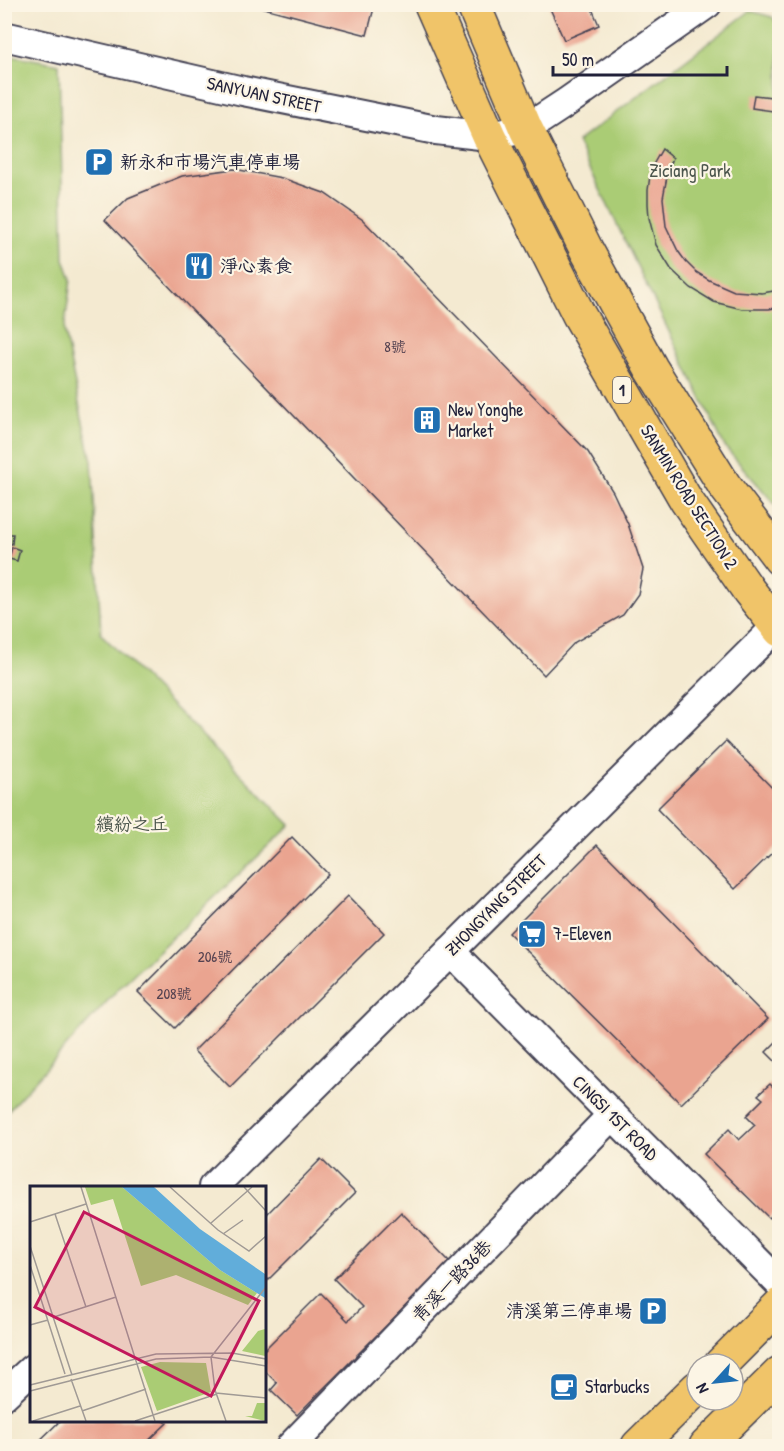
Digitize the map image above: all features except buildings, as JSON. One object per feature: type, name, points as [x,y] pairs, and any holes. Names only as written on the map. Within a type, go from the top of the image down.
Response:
[{"type":"main road","name":"1","points":[[431,4],[489,136]]},
{"type":"main road","name":"1","points":[[474,4],[526,129]]},
{"type":"main road","name":"SANMIN ROAD SECTION 2","points":[[526,129],[587,251],[651,368],[724,485],[780,559]]},
{"type":"main road","name":"SANMIN ROAD SECTION 2","points":[[489,136],[579,315],[686,500],[749,591],[779,626]]},
{"type":"main road","points":[[733,1352],[780,1305]]},
{"type":"main road","points":[[706,1446],[780,1373]]},
{"type":"main road","points":[[638,1446],[685,1400]]},
{"type":"street","points":[[526,129],[707,4]]},
{"type":"street","name":"SANYUAN STREET","points":[[4,36],[243,91],[436,130],[489,136],[526,129]]},
{"type":"street","name":"ZHONGYANG STREET","points":[[214,1186],[779,626]]},
{"type":"street","name":"CINGSI 1ST ROAD","points":[[450,951],[780,1284]]},
{"type":"street","name":"青溪一路36巷","points":[[291,1446],[612,1115]]},
{"type":"street","points":[[4,1395],[30,1370]]},
{"type":"green space","name":"Ziciang Park","points":[[750,11],[772,17],[779,25],[779,509],[725,447],[577,142]]},
{"type":"green space","name":"繽紛之丘","points":[[5,54],[59,64],[64,259],[71,279],[64,331],[92,461],[101,634],[291,825],[121,986],[5,1114]]},
{"type":"place","name":"新永和市場汽車停車場","points":[[99,162]]},
{"type":"place","name":"淨心素食","points":[[199,266]]},
{"type":"place","name":"New Yonghe Market","points":[[427,420]]},
{"type":"place","name":"7-Eleven","points":[[532,934]]},
{"type":"place","name":"清溪第三停車場","points":[[653,1311]]},
{"type":"place","name":"Starbucks","points":[[564,1387]]}]
